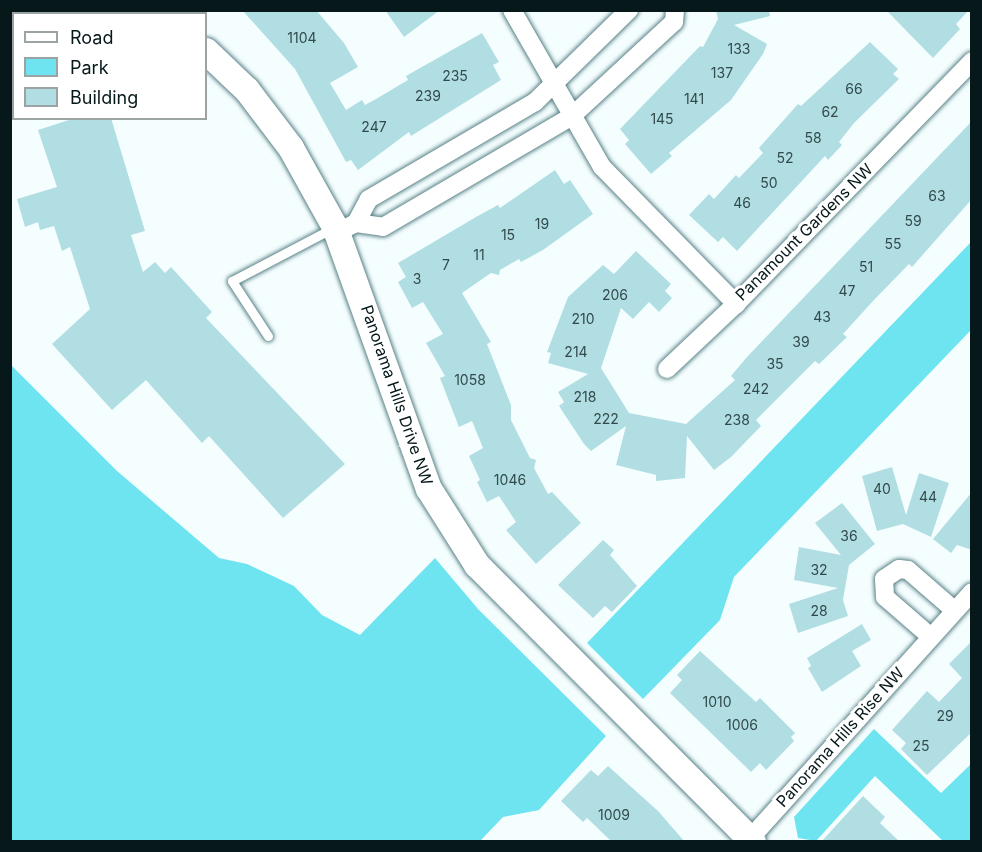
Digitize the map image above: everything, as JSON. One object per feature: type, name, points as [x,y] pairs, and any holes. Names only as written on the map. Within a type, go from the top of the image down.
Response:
[{"type":"street","name":"Panamount Gardens NW","points":[[512,10],[555,80],[602,167],[736,304],[972,61]]},
{"type":"street","points":[[343,227],[369,200],[535,102],[628,10]]},
{"type":"street","points":[[343,227],[383,228],[573,116],[674,22],[675,10]]},
{"type":"street","name":"Panorama Hills Drive NW","points":[[207,52],[247,90],[291,147],[343,227],[429,489],[477,565],[750,840]]},
{"type":"street","points":[[667,369],[736,304]]},
{"type":"street","points":[[931,637],[885,597],[884,579],[899,568],[909,570],[954,610]]},
{"type":"street","name":"Panorama Hills Rise NW","points":[[750,840],[972,592]]},
{"type":"lane","points":[[268,336],[232,281],[343,227]]},
{"type":"green space","points":[[971,242],[971,330],[734,577],[720,620],[643,699],[587,643]]},
{"type":"green space","points":[[11,365],[117,471],[219,558],[247,564],[294,586],[322,615],[360,635],[435,558],[478,609],[606,736],[539,810],[503,817],[480,841],[11,841]]},
{"type":"green space","points":[[874,729],[941,793],[971,764],[971,841],[943,841],[875,776],[816,841],[798,838],[794,817]]},
{"type":"building","points":[[242,10],[316,10],[344,43],[358,67],[330,83],[346,110],[362,100],[365,105],[376,99],[408,80],[406,76],[482,33],[499,62],[493,65],[501,80],[411,136],[409,132],[358,170],[351,160],[346,162],[295,69]]},
{"type":"building","points":[[385,10],[440,10],[404,37]]},
{"type":"building","points":[[716,10],[769,10],[770,16],[734,25],[767,44],[763,54],[731,100],[669,153],[672,156],[651,174],[625,144],[629,140],[620,129],[700,46],[703,47],[718,19]]},
{"type":"building","points":[[886,10],[969,10],[956,24],[960,29],[933,58]]},
{"type":"building","points":[[870,42],[898,69],[893,74],[899,79],[854,123],[839,142],[842,145],[828,160],[825,156],[737,251],[723,237],[718,242],[689,215],[709,194],[714,199],[736,175],[739,178],[763,153],[759,148],[798,104],[801,106]]},
{"type":"building","points":[[69,120],[112,120],[145,231],[131,235],[143,272],[155,262],[165,273],[171,267],[212,312],[206,318],[345,464],[283,518],[209,436],[202,443],[146,380],[112,410],[52,344],[90,309],[70,247],[62,251],[54,226],[40,230],[38,222],[25,227],[17,199],[57,187],[38,130]]},
{"type":"building","points":[[972,121],[972,199],[912,267],[909,264],[843,334],[847,337],[819,364],[815,361],[756,420],[761,426],[731,457],[714,470],[687,436],[685,478],[656,481],[656,475],[616,465],[626,426],[591,451],[584,444],[559,406],[564,402],[558,392],[588,374],[548,363],[551,353],[547,352],[568,297],[603,265],[614,274],[636,251],[671,284],[665,291],[672,298],[659,312],[649,302],[633,319],[621,308],[601,368],[629,413],[686,424],[735,380],[731,376],[747,357]]},
{"type":"building","points":[[555,170],[564,184],[570,180],[593,214],[543,250],[521,262],[519,259],[500,270],[499,275],[491,273],[462,293],[491,342],[487,344],[511,405],[511,420],[530,458],[536,460],[534,468],[548,494],[552,492],[581,523],[536,564],[506,530],[516,522],[499,496],[487,502],[477,482],[480,480],[469,456],[483,448],[472,421],[459,427],[440,378],[445,376],[426,343],[443,334],[423,302],[412,308],[398,282],[406,277],[398,263],[498,205],[500,208]]},
{"type":"building","points":[[892,467],[906,515],[919,473],[949,483],[931,537],[903,524],[877,531],[862,476]]},
{"type":"building","points":[[972,492],[972,550],[957,545],[951,553],[933,539]]},
{"type":"building","points":[[842,503],[875,544],[849,565],[843,600],[848,616],[798,633],[789,604],[838,588],[794,580],[799,547],[841,555],[815,523]]},
{"type":"building","points":[[603,540],[614,550],[610,555],[637,586],[612,612],[605,606],[593,618],[558,585]]},
{"type":"building","points":[[862,624],[871,640],[852,651],[861,666],[822,692],[808,668],[811,666],[807,658]]},
{"type":"building","points":[[972,641],[972,732],[927,775],[901,749],[906,743],[892,730],[927,691],[939,702],[962,678],[949,664]]},
{"type":"building","points":[[700,651],[756,702],[760,698],[795,733],[791,737],[794,741],[766,770],[760,763],[751,772],[670,693],[682,680],[677,675]]},
{"type":"building","points":[[608,766],[658,811],[685,842],[612,842],[587,818],[583,822],[561,801],[591,770],[598,776]]},
{"type":"building","points":[[863,796],[885,817],[880,823],[900,842],[821,842]]}]
